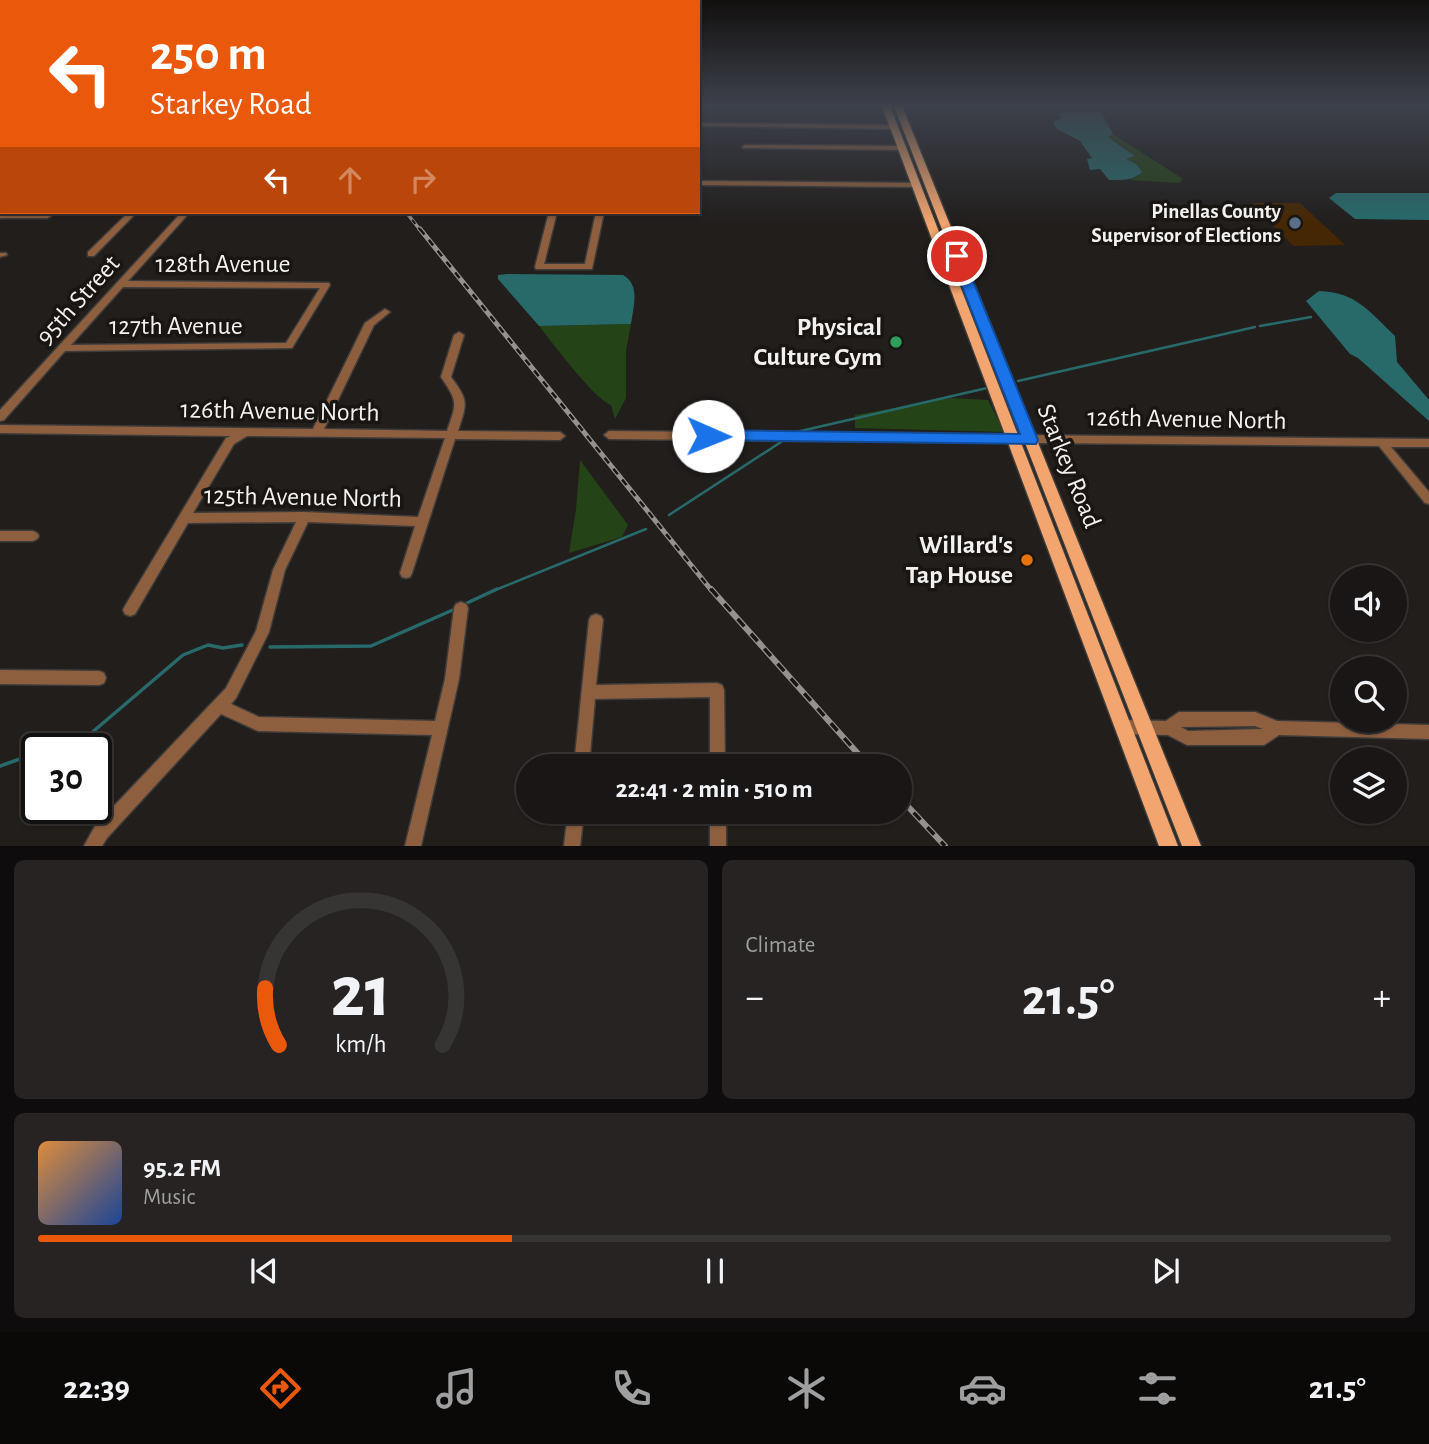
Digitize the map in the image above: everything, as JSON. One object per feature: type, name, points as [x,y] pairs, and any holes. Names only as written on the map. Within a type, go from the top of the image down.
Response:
[{"type":"main road","name":"Starkey Road","points":[[910,145],[921,182],[1023,440],[1192,845]]},
{"type":"main road","name":"Starkey Road","points":[[901,148],[938,211],[1169,845]]},
{"type":"street","points":[[745,146],[901,148]]},
{"type":"street","points":[[700,183],[921,182]]},
{"type":"street","points":[[92,254],[131,214]]},
{"type":"street","name":"95th Street","points":[[0,417],[184,214]]},
{"type":"street","points":[[552,214],[538,267],[589,267],[600,214]]},
{"type":"street","points":[[0,216],[47,216]]},
{"type":"street","name":"128th Avenue","points":[[121,284],[326,285],[289,346]]},
{"type":"street","points":[[316,434],[370,323],[385,312]]},
{"type":"street","points":[[405,573],[461,405],[457,392],[446,377],[459,335]]},
{"type":"street","name":"127th Avenue","points":[[63,348],[289,346]]},
{"type":"street","name":"126th Avenue North","points":[[0,429],[560,436]]},
{"type":"street","points":[[130,610],[230,441],[243,434]]},
{"type":"street","name":"126th Avenue North","points":[[609,435],[1429,443]]},
{"type":"street","points":[[1381,443],[1429,500]]},
{"type":"street","points":[[92,845],[101,832],[220,706],[239,680],[262,632],[279,570],[304,517]]},
{"type":"street","name":"125th Avenue North","points":[[184,518],[304,517],[421,522]]},
{"type":"street","points":[[0,536],[33,536]]},
{"type":"street","points":[[413,845],[452,679],[461,608]]},
{"type":"street","points":[[582,754],[596,620]]},
{"type":"street","points":[[0,677],[99,678]]},
{"type":"street","points":[[590,692],[717,690],[718,754]]},
{"type":"street","points":[[220,706],[258,724],[440,728]]},
{"type":"street","points":[[1125,727],[1169,728],[1187,738],[1264,738],[1277,728],[1429,732]]},
{"type":"street","points":[[572,845],[575,824]]},
{"type":"street","points":[[718,824],[718,845]]},
{"type":"green space","points":[[1121,145],[1131,145],[1183,179],[1179,183],[1128,180],[1138,176],[1136,164],[1125,159],[1134,156]]},
{"type":"green space","points":[[631,324],[626,351],[626,398],[615,419],[611,405],[584,382],[539,326]]},
{"type":"green space","points":[[951,398],[988,400],[1004,432],[855,428],[855,415]]},
{"type":"green space","points":[[580,460],[628,525],[622,537],[569,553],[576,509]]},
{"type":"water","points":[[1083,145],[1120,145],[1135,156],[1126,159],[1136,164],[1142,172],[1127,179],[1109,180],[1100,169],[1090,170],[1087,159],[1092,158]]},
{"type":"water","points":[[1336,193],[1429,193],[1429,220],[1355,219],[1329,198]]},
{"type":"water","points":[[498,275],[623,275],[629,279],[634,291],[631,324],[539,326],[498,279]]},
{"type":"water","points":[[1319,291],[1353,299],[1370,311],[1395,336],[1397,362],[1429,400],[1429,421],[1358,358],[1350,354],[1306,301]]},
{"type":"building","name":"Pinellas County Supervisor of Elections","points":[[1252,203],[1300,203],[1345,245],[1293,246]]},
{"type":"waterway","points":[[1260,326],[1311,317]]},
{"type":"waterway","points":[[1018,381],[1255,327]]},
{"type":"waterway","points":[[792,433],[987,388]]},
{"type":"waterway","points":[[669,515],[781,442]]},
{"type":"waterway","points":[[493,591],[646,529]]},
{"type":"waterway","points":[[465,604],[497,589]]},
{"type":"waterway","points":[[270,647],[371,646],[455,609]]},
{"type":"waterway","points":[[91,733],[183,655],[208,645],[223,648],[242,645]]},
{"type":"waterway","points":[[0,766],[21,759]]},
{"type":"railway","points":[[408,214],[421,231]]},
{"type":"railway","points":[[420,229],[712,591]]},
{"type":"railway","points":[[711,589],[858,754]]},
{"type":"railway","points":[[912,811],[945,846]]},
{"type":"place","name":"Pinellas County Supervisor of Elections","points":[[1295,223]]},
{"type":"place","name":"Physical Culture Gym","points":[[896,342]]},
{"type":"place","name":"Willard's Tap House","points":[[1027,560]]},
{"type":"route","points":[[708,436],[1030,440],[957,256]]}]
